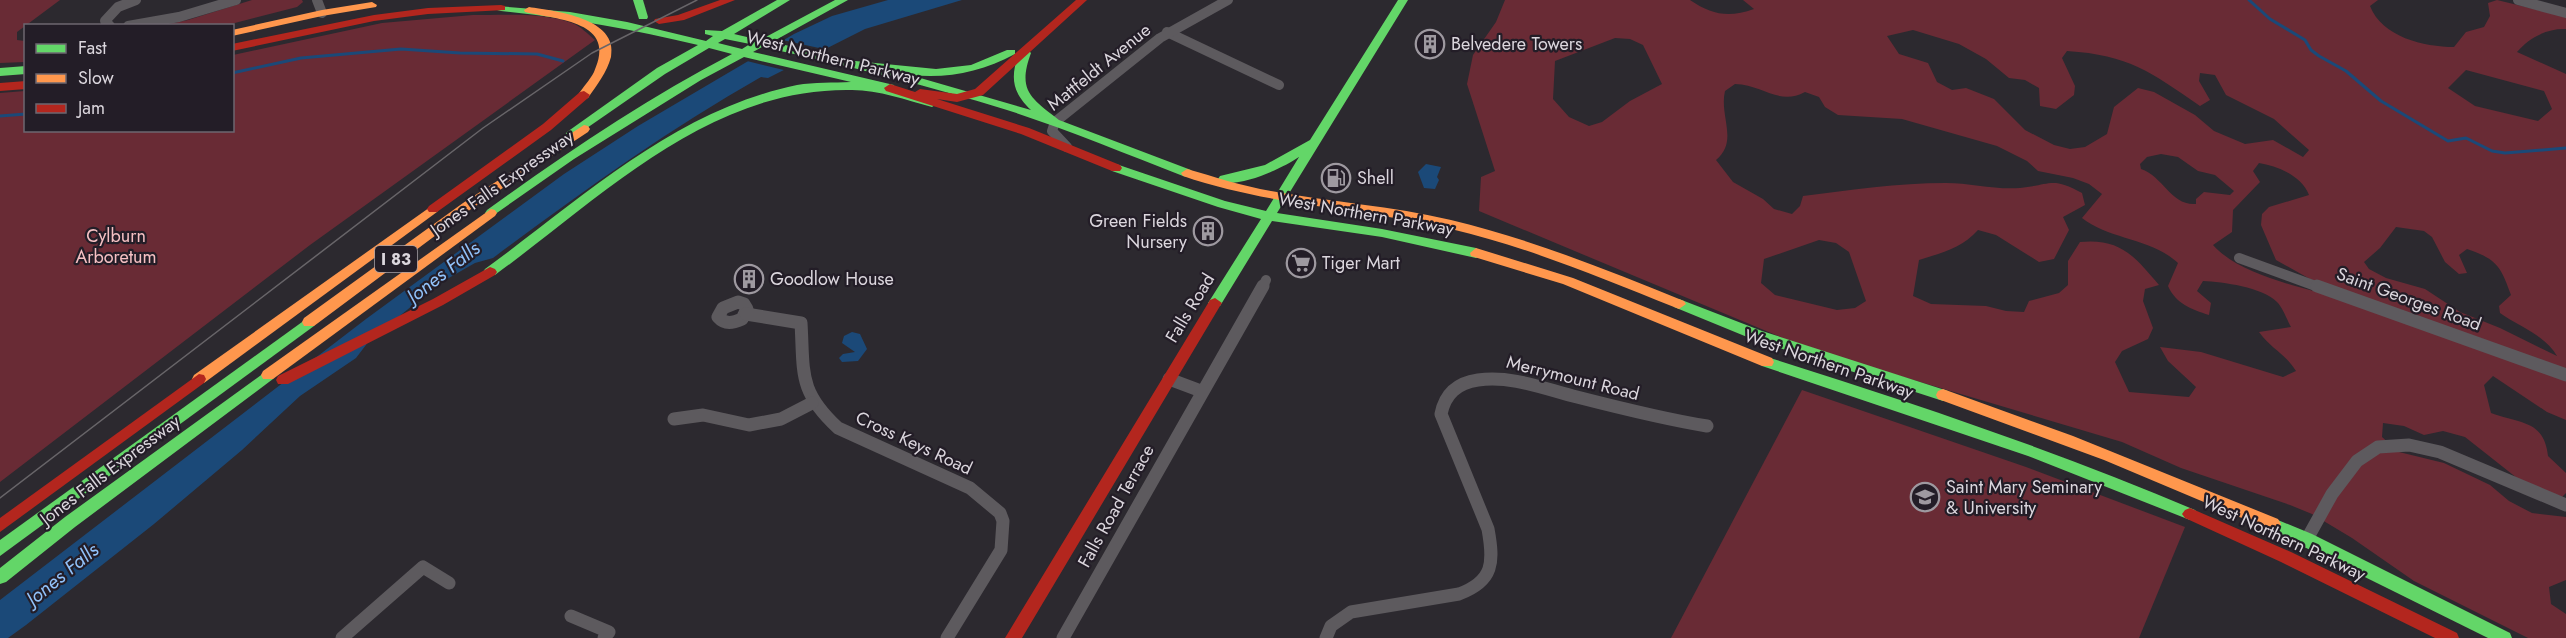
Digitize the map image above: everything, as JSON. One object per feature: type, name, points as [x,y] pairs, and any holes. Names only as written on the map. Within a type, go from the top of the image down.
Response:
[{"type":"main road","points":[[234,32],[319,7],[431,0]]},
{"type":"main road","name":"West Northern Parkway","points":[[554,0],[858,64],[1055,122],[1206,180],[1279,197],[1416,217],[1504,237],[1542,249],[1757,335],[2026,423],[2193,489],[2307,539],[2504,638]]},
{"type":"main road","points":[[638,0],[643,17]]},
{"type":"main road","points":[[555,147],[661,71],[784,0]]},
{"type":"main road","name":"Jones Falls Expressway","points":[[0,577],[70,522],[570,156],[688,82],[843,0]]},
{"type":"main road","points":[[820,12],[852,0]]},
{"type":"main road","points":[[858,64],[930,74],[971,72],[997,61],[1015,49],[1057,12],[1066,0]]},
{"type":"main road","points":[[883,86],[953,100],[973,96],[1082,0]]},
{"type":"main road","name":"Falls Road","points":[[1013,638],[1311,144],[1403,0]]},
{"type":"main road","points":[[659,21],[736,3]]},
{"type":"main road","points":[[735,52],[727,36],[726,25],[736,3]]},
{"type":"main road","name":"Jones Falls Expressway","points":[[0,549],[467,206],[555,147],[710,53],[798,7]]},
{"type":"main road","name":"West Northern Parkway","points":[[234,48],[349,22],[400,14],[486,8],[529,10],[627,25],[883,86],[1025,131],[1182,192],[1267,216],[1382,234],[1488,255],[1568,281],[1750,356],[2052,458],[2130,488],[2286,557],[2451,638]]},
{"type":"main road","points":[[0,526],[375,250],[563,116],[588,90],[605,55],[603,35],[598,29],[577,20],[529,10]]},
{"type":"main road","points":[[1026,51],[1016,73],[1019,93],[1026,101],[1055,122]]},
{"type":"main road","points":[[0,72],[24,70]]},
{"type":"main road","points":[[0,87],[24,85]]},
{"type":"main road","points":[[70,522],[283,380],[334,351],[435,304],[503,263],[561,217],[662,146],[704,121],[742,105],[788,91],[840,86],[887,91],[933,103]]},
{"type":"main road","points":[[1206,180],[1250,177],[1268,171],[1311,144]]},
{"type":"street","points":[[108,24],[105,21],[106,17],[118,7],[136,0]]},
{"type":"street","points":[[139,24],[179,17],[236,0]]},
{"type":"street","name":"Mattfeldt Avenue","points":[[1072,151],[1054,135],[1052,131],[1055,122],[1167,32],[1228,0]]},
{"type":"street","points":[[2518,0],[2566,13]]},
{"type":"street","points":[[1167,32],[1279,85]]},
{"type":"street","name":"Saint Georges Road","points":[[2239,258],[2566,375]]},
{"type":"street","name":"Falls Road Terrace","points":[[1063,638],[1266,280]]},
{"type":"street","name":"Cross Keys Road","points":[[747,314],[801,323],[804,350],[803,378],[806,393],[812,403],[838,428],[970,488],[1000,513],[1003,521],[1001,550],[947,638]]},
{"type":"street","name":"Merrymount Road","points":[[1326,638],[1331,626],[1351,612],[1459,594],[1473,589],[1488,573],[1491,564],[1489,533],[1441,414],[1445,397],[1459,385],[1485,377],[1509,380],[1658,418],[1707,426]]},
{"type":"street","points":[[1169,379],[1202,391]]},
{"type":"street","points":[[674,419],[703,415],[749,425],[781,419],[812,403]]},
{"type":"street","points":[[2307,539],[2332,494],[2357,461],[2378,447],[2409,445],[2440,452],[2566,506]]},
{"type":"street","points":[[342,638],[423,567],[449,583]]},
{"type":"street","points":[[570,616],[609,632],[604,638]]},
{"type":"green space","points":[[0,0],[60,0],[28,24],[24,24],[24,27],[17,32],[17,40],[24,41],[24,62],[0,63]]},
{"type":"green space","points":[[252,0],[302,0],[303,2],[297,7],[231,24],[169,24]]},
{"type":"green space","points":[[1505,0],[1690,0],[1713,12],[1737,14],[1754,9],[1743,0],[2378,0],[2370,6],[2376,17],[2394,33],[2417,42],[2454,47],[2466,32],[2484,27],[2490,16],[2488,3],[2497,0],[2566,17],[2566,29],[2552,30],[2539,35],[2517,52],[2566,74],[2566,371],[2310,279],[2276,260],[2261,225],[2262,214],[2269,207],[2309,195],[2306,188],[2295,177],[2274,167],[2259,163],[2253,171],[2260,182],[2233,210],[2232,232],[2213,245],[2225,256],[2256,273],[2398,318],[2566,380],[2566,420],[2547,412],[2493,376],[2484,385],[2491,413],[2529,425],[2542,436],[2548,456],[2566,473],[2566,493],[2562,497],[2517,478],[2465,437],[2443,431],[2424,435],[2404,426],[2383,423],[2382,437],[2399,452],[2444,463],[2490,485],[2509,501],[2532,513],[2566,517],[2566,580],[2549,587],[2551,604],[2566,614],[2566,638],[2528,638],[2414,581],[2352,538],[2312,514],[2290,505],[2181,468],[2122,442],[1809,349],[1479,211],[1481,177],[1495,171],[1467,84],[1473,55],[1496,22]],"holes":[[[1913,30],[1959,44],[1986,59],[2009,78],[2025,80],[2039,88],[2040,106],[2056,109],[2074,95],[2075,86],[2062,58],[2067,51],[2107,56],[2138,67],[2200,106],[2210,100],[2199,81],[2200,73],[2215,75],[2226,95],[2274,119],[2309,150],[2303,157],[2273,140],[2245,144],[2214,131],[2195,115],[2154,92],[2138,88],[2114,107],[2107,134],[2085,147],[2070,149],[2054,145],[2025,130],[1994,99],[1966,88],[1952,90],[1937,82],[1928,63],[1899,54],[1887,36]],[[1615,38],[1630,39],[1643,45],[1662,84],[1630,101],[1602,122],[1589,126],[1569,117],[1553,99],[1555,61]],[[2466,70],[2544,91],[2552,109],[2538,121],[2475,106],[2448,88]],[[1735,84],[1787,97],[1805,92],[1819,97],[1825,107],[1838,115],[1902,119],[1997,146],[2027,161],[2038,171],[2073,178],[2089,184],[2102,194],[2082,218],[2105,231],[2156,249],[2178,263],[2168,286],[2175,297],[2185,305],[2209,315],[2211,303],[2197,291],[2203,281],[2252,289],[2277,302],[2291,327],[2259,332],[2296,371],[2283,377],[2201,352],[2160,347],[2168,361],[2196,387],[2189,397],[2129,392],[2115,362],[2122,351],[2148,339],[2153,328],[2143,301],[2145,289],[2159,285],[2134,258],[2117,246],[2106,243],[2080,242],[2068,261],[2068,285],[2059,293],[2029,301],[2024,312],[2006,311],[1986,306],[1931,304],[1913,296],[1919,260],[1958,246],[1978,230],[1996,235],[2039,262],[2054,259],[2069,230],[2063,217],[2085,205],[2082,193],[2057,183],[2020,188],[1955,183],[1910,184],[1803,196],[1800,206],[1792,214],[1774,209],[1763,199],[1733,182],[1716,160],[1723,153],[1726,145],[1725,91]],[[2161,154],[2178,157],[2198,171],[2215,175],[2234,191],[2230,195],[2204,192],[2196,199],[2196,204],[2187,203],[2173,196],[2155,178],[2141,169],[2140,164],[2147,157]],[[2396,227],[2424,231],[2432,237],[2445,262],[2459,274],[2467,273],[2459,255],[2467,249],[2485,256],[2501,271],[2511,295],[2499,306],[2500,313],[2546,342],[2557,356],[2500,328],[2460,312],[2425,289],[2386,278],[2369,269],[2364,262],[2380,248]],[[1819,240],[1836,243],[1849,252],[1866,301],[1855,308],[1837,310],[1775,295],[1761,283],[1764,259]]]},
{"type":"green space","name":"Cylburn Arboretum","points":[[473,15],[549,17],[578,26],[595,40],[310,245],[0,482],[0,93],[24,91],[24,132],[234,132],[234,55],[382,23]]},
{"type":"green space","name":"Saint Mary Seminary & University","points":[[1802,390],[2026,467],[2185,527],[2139,638],[1671,638]]},
{"type":"water","name":"Jones Falls","points":[[888,0],[962,0],[865,29],[768,78],[761,77],[658,141],[493,258],[475,263],[440,283],[369,341],[356,358],[300,396],[242,450],[154,524],[26,625],[8,638],[0,638],[0,600],[366,319],[564,174],[638,126],[794,34],[832,16]]},
{"type":"water","points":[[1426,164],[1441,167],[1435,189],[1424,188],[1418,172]]},
{"type":"water","points":[[852,332],[860,334],[867,349],[858,361],[842,362],[839,358],[843,354],[855,352],[842,343],[844,336]]},
{"type":"pier","points":[[778,39],[828,50],[788,71],[743,60]]},
{"type":"waterway","points":[[2249,0],[2270,19],[2305,40],[2311,50],[2319,56],[2346,71],[2381,101],[2448,141],[2466,138],[2492,151],[2505,153],[2566,148]]},
{"type":"waterway","points":[[234,73],[301,58],[401,49],[460,53],[537,54],[563,61]]},
{"type":"waterway","points":[[0,116],[24,114]]},
{"type":"tram line","points":[[0,498],[483,128],[592,53],[697,0]]},
{"type":"traffic: fast","points":[[638,0],[643,17]]},
{"type":"traffic: fast","points":[[571,135],[661,71],[785,0]]},
{"type":"traffic: fast","points":[[491,213],[570,156],[697,77],[843,0]]},
{"type":"traffic: fast","points":[[1215,303],[1403,0]]},
{"type":"traffic: fast","points":[[501,8],[570,15],[627,25],[890,88]]},
{"type":"traffic: fast","points":[[709,32],[840,61],[969,95],[1071,128],[1187,173]]},
{"type":"traffic: fast","points":[[858,64],[917,72],[955,72],[992,62],[1011,52]]},
{"type":"traffic: fast","points":[[1025,53],[1018,77],[1022,94],[1035,108],[1055,122]]},
{"type":"traffic: fast","points":[[0,72],[24,70]]},
{"type":"traffic: fast","points":[[490,272],[614,178],[658,148],[703,121],[750,101],[800,88],[852,86],[882,90],[932,103]]},
{"type":"traffic: fast","points":[[1224,179],[1270,168],[1311,144]]},
{"type":"traffic: fast","points":[[1116,168],[1222,204],[1267,216],[1382,233],[1476,253]]},
{"type":"traffic: fast","points":[[1679,304],[1757,335],[1943,395]]},
{"type":"traffic: fast","points":[[0,549],[309,322]]},
{"type":"traffic: fast","points":[[1767,362],[2033,452],[2190,514]]},
{"type":"traffic: fast","points":[[0,577],[268,375]]},
{"type":"traffic: fast","points":[[2273,524],[2504,638]]},
{"type":"traffic: slow","points":[[234,33],[322,13],[372,5]]},
{"type":"traffic: slow","points":[[529,10],[550,13],[585,24],[597,32],[604,42],[605,56],[599,73],[584,95]]},
{"type":"traffic: slow","points":[[309,322],[467,206],[584,129]]},
{"type":"traffic: slow","points":[[1187,173],[1271,196],[1386,212],[1483,232],[1549,253],[1679,304]]},
{"type":"traffic: slow","points":[[199,379],[433,209]]},
{"type":"traffic: slow","points":[[268,375],[491,213]]},
{"type":"traffic: slow","points":[[1476,253],[1568,281],[1767,362]]},
{"type":"traffic: slow","points":[[1943,395],[2110,456],[2273,524]]},
{"type":"traffic: jam","points":[[659,21],[680,18],[730,0]]},
{"type":"traffic: jam","points":[[920,93],[957,98],[979,92],[1082,0]]},
{"type":"traffic: jam","points":[[234,48],[374,18],[428,11],[501,8]]},
{"type":"traffic: jam","points":[[0,87],[24,85]]},
{"type":"traffic: jam","points":[[890,88],[1025,131],[1116,168]]},
{"type":"traffic: jam","points":[[433,209],[547,127],[584,95]]},
{"type":"traffic: jam","points":[[283,380],[438,302],[490,272]]},
{"type":"traffic: jam","points":[[1013,638],[1215,303]]},
{"type":"traffic: jam","points":[[0,526],[199,379]]},
{"type":"traffic: jam","points":[[2190,514],[2286,557],[2451,638]]},
{"type":"place","name":"Belvedere Towers","points":[[1430,44]]},
{"type":"place","name":"Shell","points":[[1336,178]]},
{"type":"place","name":"Green Fields Nursery","points":[[1208,231]]},
{"type":"place","name":"Tiger Mart","points":[[1301,263]]},
{"type":"place","name":"Goodlow House","points":[[749,279]]},
{"type":"place","name":"Saint Mary Seminary & University","points":[[1925,497]]}]
